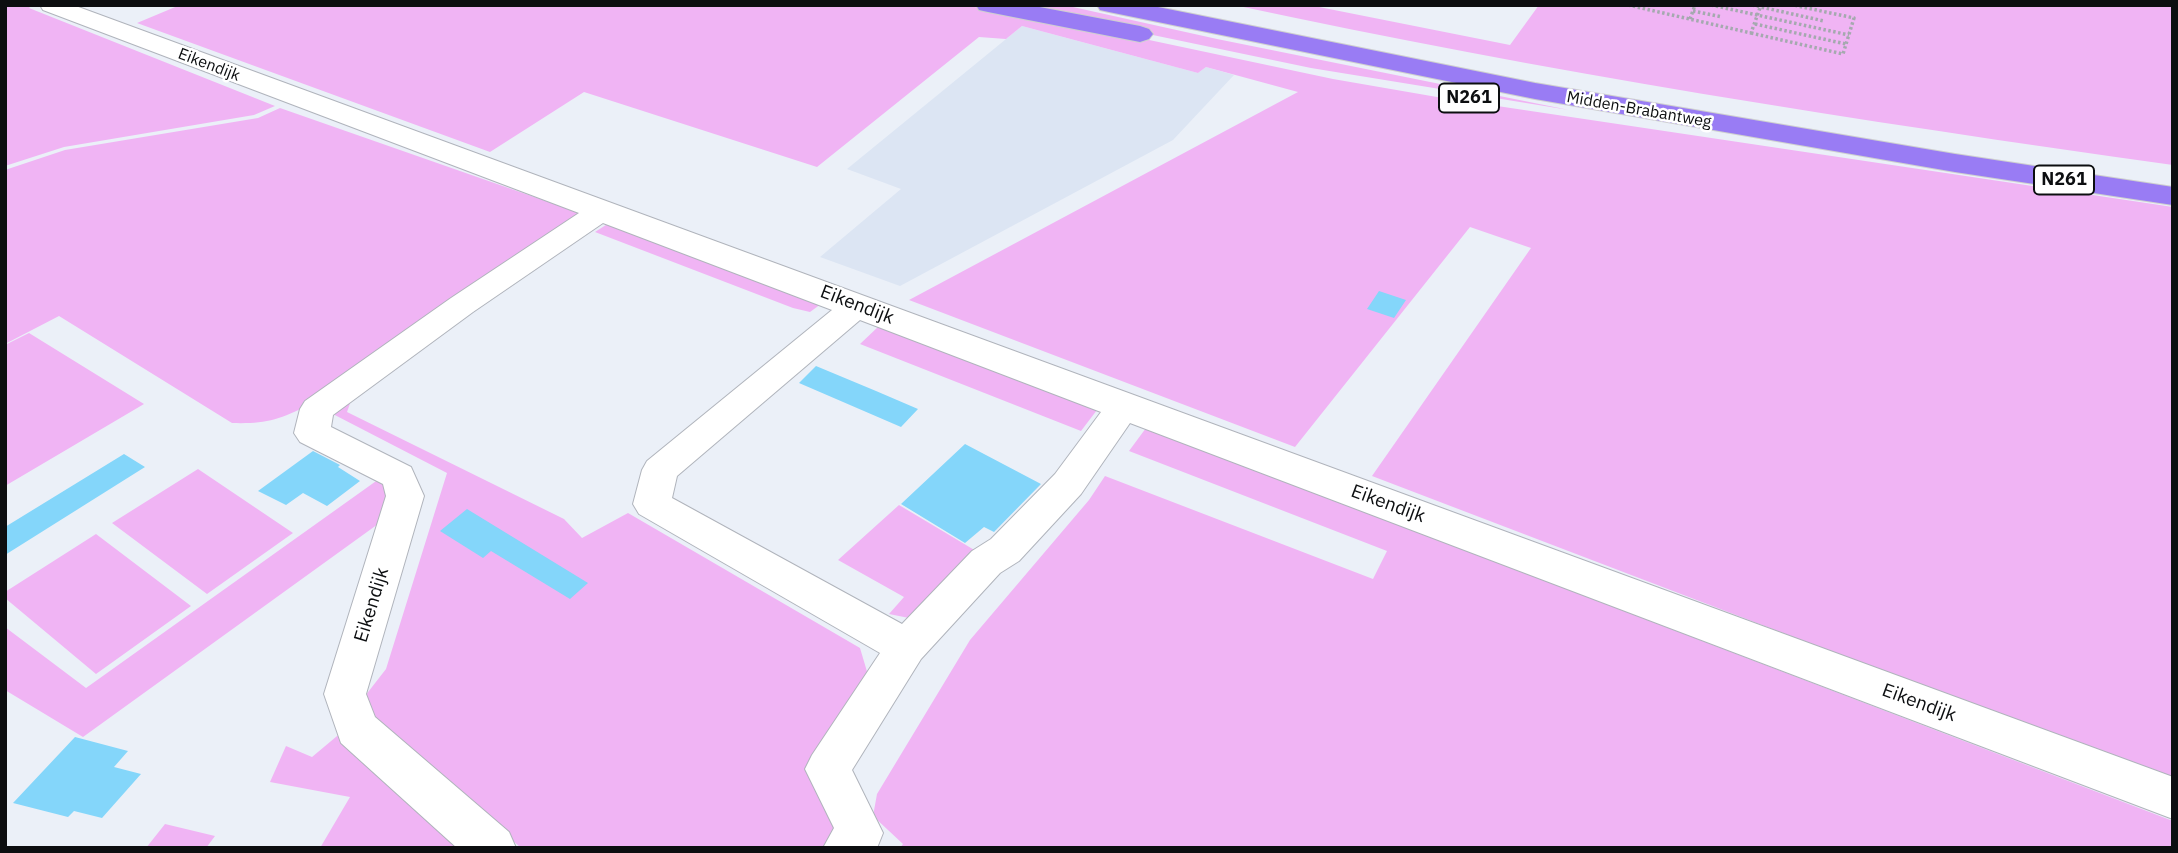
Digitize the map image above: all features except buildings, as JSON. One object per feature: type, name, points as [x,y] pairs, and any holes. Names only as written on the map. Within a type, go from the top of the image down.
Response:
[{"type":"highway","name":"N261","points":[[988,5],[1057,17],[1343,78],[1790,145],[1955,163]]},
{"type":"highway","name":"Midden-Brabantweg","points":[[1109,5],[1548,94],[1955,163],[2173,196]]},
{"type":"highway","name":"Midden-Brabantweg","points":[[1185,5],[1583,83],[2047,161],[2173,179]]},
{"type":"street","name":"Eikendijk","points":[[51,5],[2173,798]]},
{"type":"street","name":"Eikendijk","points":[[492,848],[357,729],[345,694],[405,496],[398,476],[312,433],[317,409],[462,305],[603,210]]},
{"type":"street","points":[[858,305],[660,470],[652,503],[906,647]]},
{"type":"street","points":[[847,848],[860,832],[828,769],[906,647],[986,562],[1005,550],[1068,484],[1124,406]]},
{"type":"path","points":[[1628,5],[1843,54],[1854,18],[1793,5]]},
{"type":"path","points":[[1658,12],[1662,5]]},
{"type":"path","points":[[1690,19],[1695,5]]},
{"type":"path","points":[[1711,5],[1849,35]]},
{"type":"path","points":[[1752,5],[1824,21]]},
{"type":"path","points":[[1751,33],[1761,6]]},
{"type":"path","points":[[1718,25],[1726,9]]},
{"type":"path","points":[[1693,10],[1722,17]]},
{"type":"path","points":[[1755,24],[1846,44]]},
{"type":"shaded area","points":[[5,5],[32,5],[29,8],[275,106],[254,115],[64,147],[5,166]]},
{"type":"shaded area","points":[[180,5],[961,5],[1036,16],[1333,79],[1437,97],[2173,207],[2173,782],[1372,476],[1531,248],[1470,227],[1295,447],[909,300],[1298,92],[1206,67],[1198,73],[1022,26],[1006,39],[979,37],[817,167],[584,92],[490,152],[137,23]]},
{"type":"shaded area","points":[[1009,5],[1064,5],[1217,39],[1569,110],[1311,68]]},
{"type":"shaded area","points":[[1234,5],[1309,5],[1510,45],[1539,5],[2173,5],[2173,165],[1702,94],[1467,52]]},
{"type":"shaded area","points":[[1022,26],[1198,73],[1206,67],[1234,75],[1173,140],[900,286],[820,257],[901,189],[847,169]]},
{"type":"shaded area","points":[[280,108],[580,213],[308,405],[272,420],[232,423],[59,316],[5,344],[5,170],[65,150],[258,118]]},
{"type":"shaded area","points":[[609,223],[821,304],[810,312],[793,308],[595,232]]},
{"type":"shaded area","points":[[879,326],[1097,410],[1081,431],[860,344]]},
{"type":"shaded area","points":[[29,333],[144,404],[5,486],[5,345]]},
{"type":"shaded area","points":[[353,395],[347,412],[564,519],[582,538],[628,513],[860,648],[871,685],[838,832],[824,848],[521,848],[397,736],[358,705],[386,669],[447,473],[329,412]]},
{"type":"shaded area","points":[[1146,428],[2173,821],[2173,848],[900,848],[903,844],[873,816],[877,794],[970,640],[1089,500],[1105,476],[1373,579],[1387,551],[1129,451]]},
{"type":"shaded area","points":[[198,469],[293,533],[207,594],[112,523]]},
{"type":"shaded area","points":[[386,474],[396,489],[385,519],[83,737],[5,690],[5,627],[86,688]]},
{"type":"shaded area","points":[[899,505],[981,554],[909,618],[889,614],[904,597],[838,560]]},
{"type":"shaded area","points":[[96,534],[191,606],[96,674],[5,598],[5,592]]},
{"type":"shaded area","points":[[361,716],[494,848],[320,848],[350,797],[270,782],[286,746],[312,757]]},
{"type":"shaded area","points":[[165,824],[215,836],[206,848],[146,848]]}]
